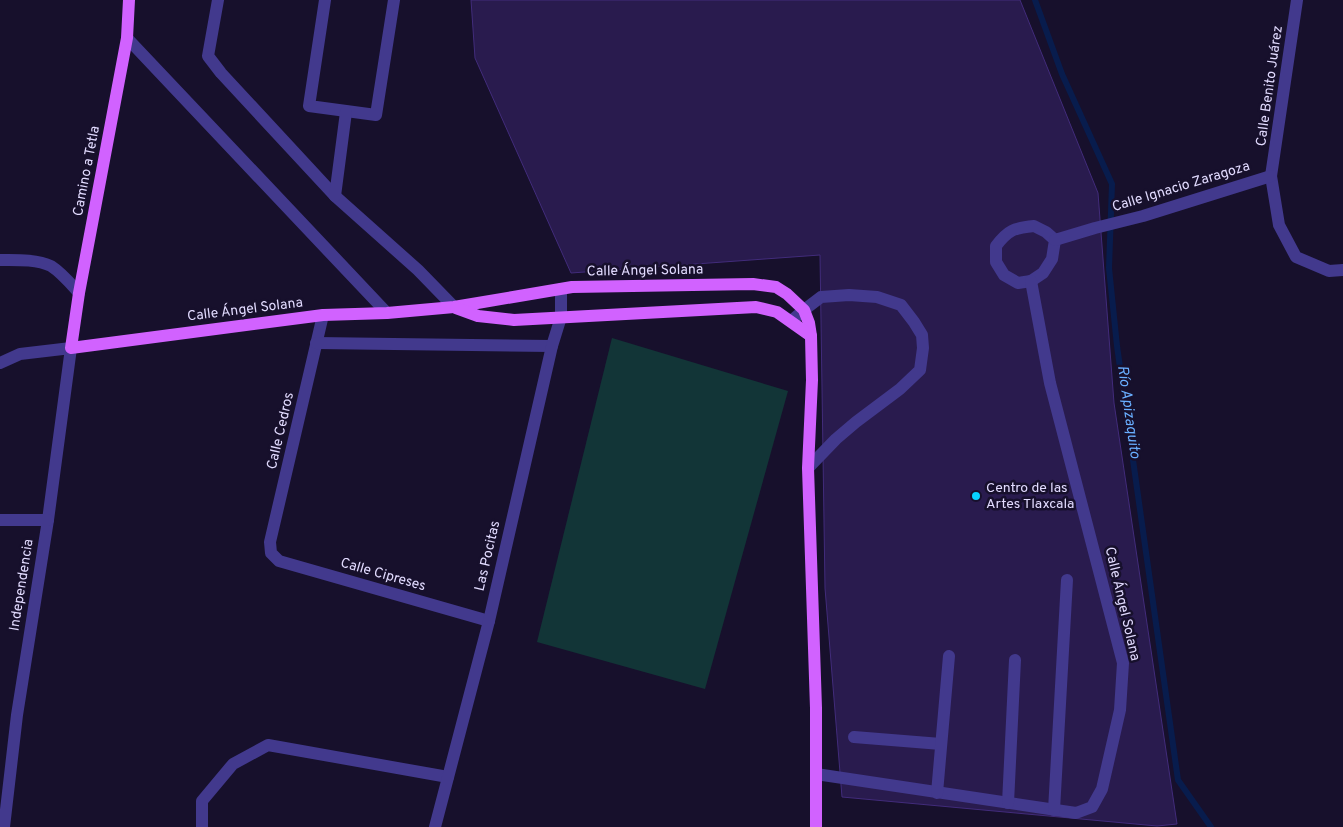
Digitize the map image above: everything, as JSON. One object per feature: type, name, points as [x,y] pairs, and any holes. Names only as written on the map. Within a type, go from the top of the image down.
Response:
[{"type":"main road","name":"Camino a Tetla","points":[[71,348],[79,293],[127,38],[129,0]]},
{"type":"main road","name":"Calle Ángel Solana","points":[[71,348],[323,315],[387,313],[454,307],[572,287],[753,284],[776,287],[787,294],[804,310]]},
{"type":"main road","name":"Calle Ángel Solana","points":[[454,307],[478,316],[514,320],[756,307],[777,312],[811,336]]},
{"type":"main road","points":[[804,310],[811,336],[812,380],[808,468],[816,708],[816,827]]},
{"type":"street","points":[[218,0],[208,56],[221,74],[334,196],[418,270],[454,307]]},
{"type":"street","points":[[325,0],[309,106],[376,115],[394,0]]},
{"type":"street","name":"Calle Benito Juárez","points":[[1272,176],[1298,0]]},
{"type":"street","points":[[127,38],[387,313]]},
{"type":"street","points":[[334,196],[346,112]]},
{"type":"street","name":"Calle Ignacio Zaragoza","points":[[1055,240],[1143,216],[1272,176],[1279,225],[1296,258],[1328,271],[1343,270]]},
{"type":"street","points":[[1034,226],[1046,232],[1055,240],[1052,260],[1043,273],[1031,280],[1018,283],[1004,275],[996,262],[996,246],[1005,234],[1018,228],[1034,226]]},
{"type":"street","points":[[0,260],[28,260],[50,266],[63,276],[79,293]]},
{"type":"street","name":"Calle Ángel Solana","points":[[816,774],[1076,813],[1092,807],[1102,789],[1120,710],[1123,663],[1050,383],[1031,280]]},
{"type":"street","name":"Las Pocitas","points":[[435,827],[489,621],[560,317],[561,289]]},
{"type":"street","points":[[791,321],[822,297],[877,296],[901,305],[922,335],[923,348],[920,370],[900,389],[836,439],[808,468]]},
{"type":"street","name":"Calle Cedros","points":[[271,553],[270,542],[323,315]]},
{"type":"street","points":[[316,343],[552,346]]},
{"type":"street","points":[[0,363],[20,354],[71,348]]},
{"type":"street","name":"Independencia","points":[[4,827],[18,715],[48,520],[71,348]]},
{"type":"street","points":[[0,520],[48,520]]},
{"type":"street","name":"Calle Cipreses","points":[[271,553],[279,561],[489,621]]},
{"type":"street","points":[[1054,810],[1067,580]]},
{"type":"street","points":[[937,792],[949,656]]},
{"type":"street","points":[[1008,803],[1015,660]]},
{"type":"street","points":[[854,738],[941,744]]},
{"type":"street","points":[[202,827],[202,801],[232,764],[268,745],[448,777]]},
{"type":"green space","points":[[612,338],[788,391],[705,689],[537,642]]},
{"type":"building","name":"Centro de las Artes Tlaxcala","points":[[471,0],[1020,0],[1098,193],[1114,403],[1177,824],[1157,826],[842,797],[825,588],[820,255],[571,273],[475,58]]},
{"type":"waterway","name":"Río Apizaquito","points":[[1035,0],[1062,74],[1112,184],[1109,268],[1117,346],[1178,780],[1211,827]]},
{"type":"place","name":"Centro de las Artes Tlaxcala","points":[[976,496]]}]
